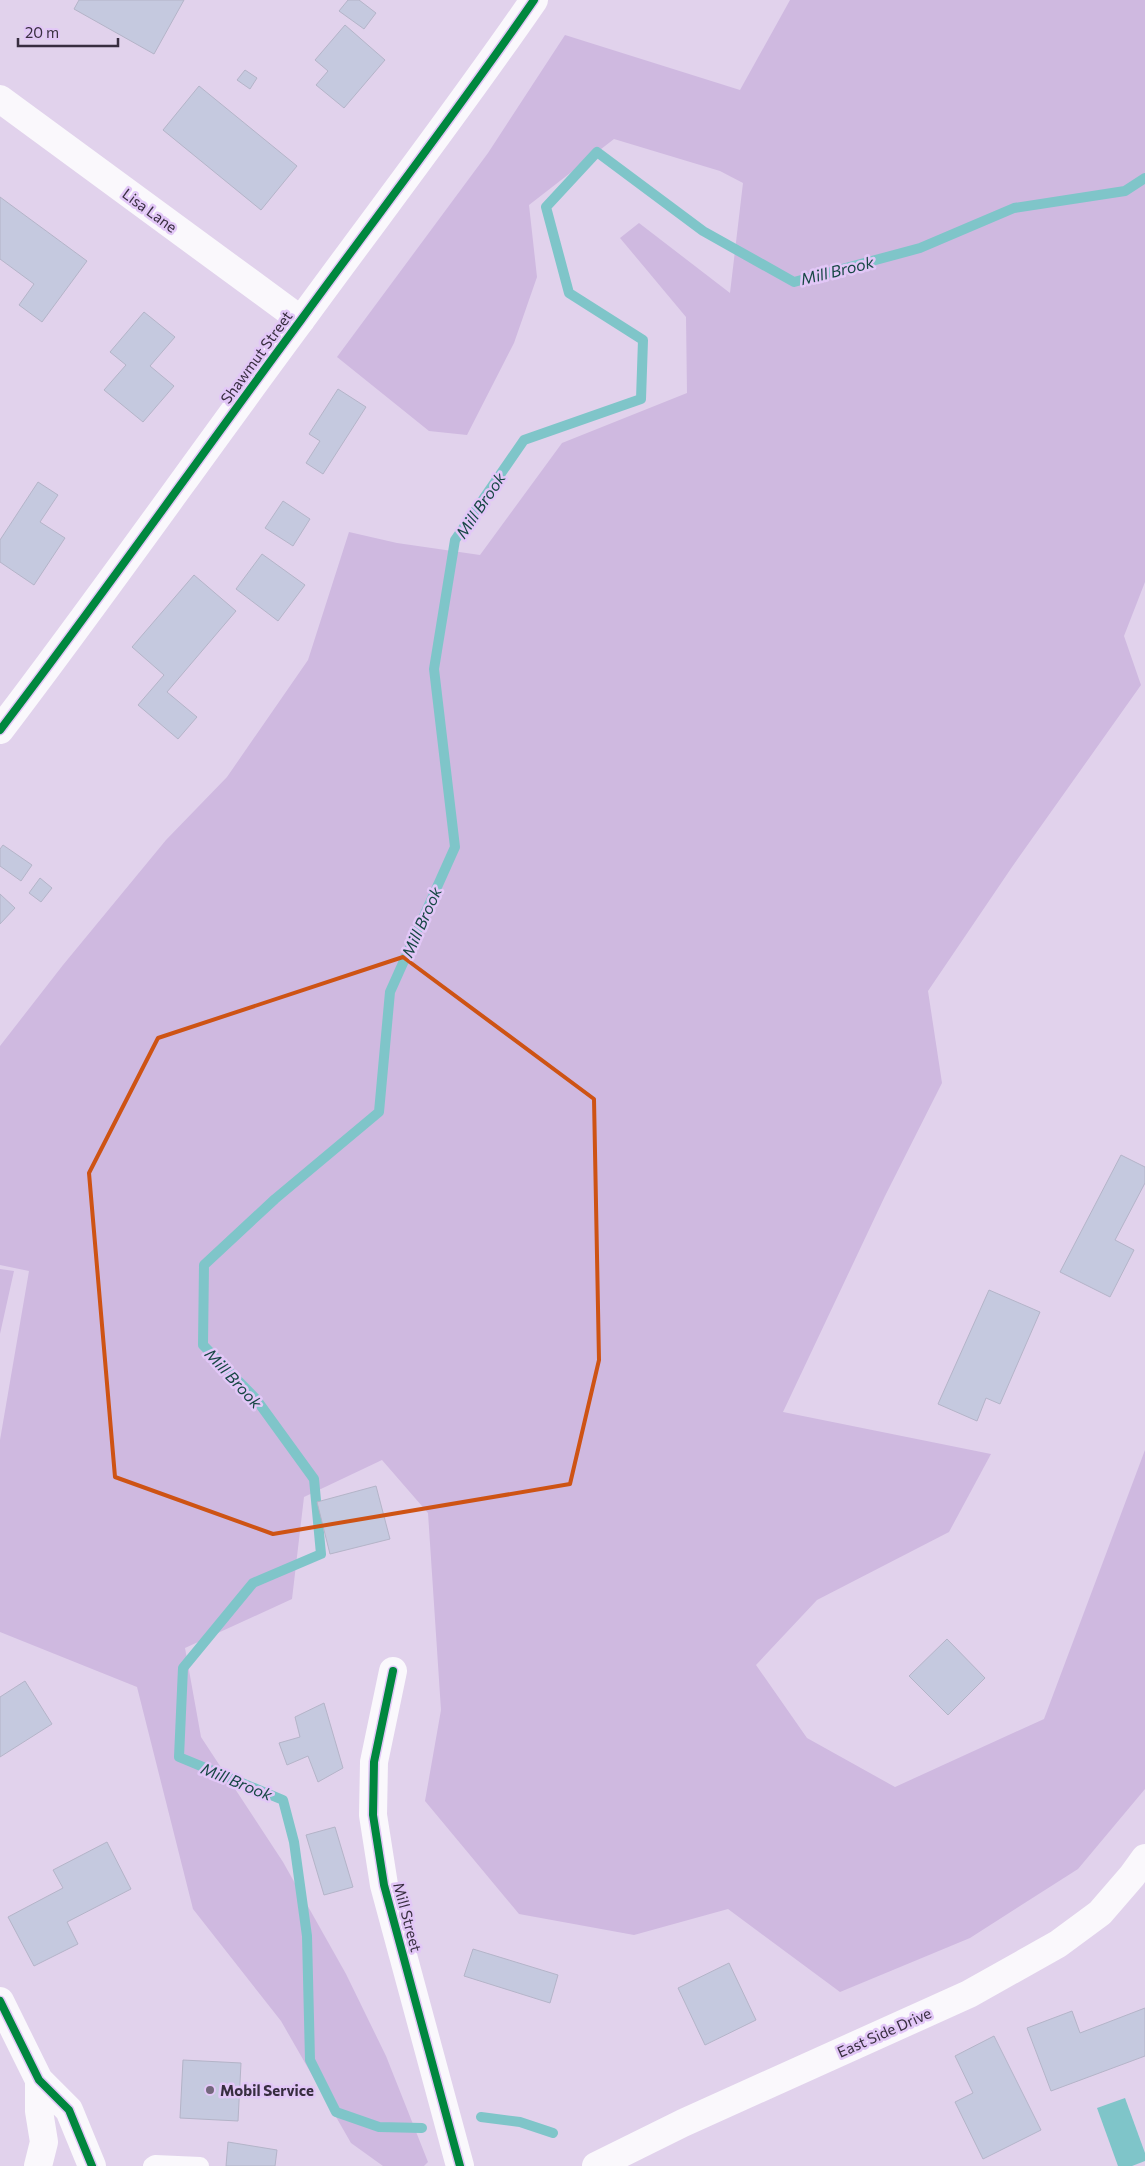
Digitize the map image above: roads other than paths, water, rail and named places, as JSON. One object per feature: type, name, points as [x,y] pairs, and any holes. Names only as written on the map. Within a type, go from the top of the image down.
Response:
[{"type":"street","name":"Shawmut Street","points":[[0,730],[472,90],[534,0]]},
{"type":"street","name":"Lisa Lane","points":[[0,99],[301,320]]},
{"type":"street","name":"Mill Street","points":[[393,1671],[374,1762],[373,1815],[384,1884],[460,2166]]},
{"type":"street","name":"East Side Drive","points":[[596,2166],[683,2123],[969,1994],[1058,1944],[1100,1913],[1145,1858]]},
{"type":"street","points":[[0,2001],[39,2080],[69,2110],[92,2166]]},
{"type":"street","points":[[38,2166],[44,2142],[39,2112],[39,2080]]},
{"type":"lane","points":[[152,2166],[155,2164],[200,2166]]},
{"type":"waterway","name":"Mill Brook","points":[[422,2128],[379,2127],[336,2112],[310,2060],[307,1936],[294,1842],[283,1800],[179,1757],[183,1668],[253,1583],[321,1554],[314,1479],[256,1399],[203,1345],[204,1265],[275,1199],[379,1112],[390,992],[455,847],[434,669],[455,540],[524,440],[641,399],[643,340],[569,293],[546,207],[597,152],[703,231],[794,282],[920,248],[1014,208],[1125,191],[1145,178]]},
{"type":"waterway","name":"Mill Brook","points":[[481,2117],[520,2122],[553,2133]]},
{"type":"place","name":"Mobil Service","points":[[210,2090]]}]
